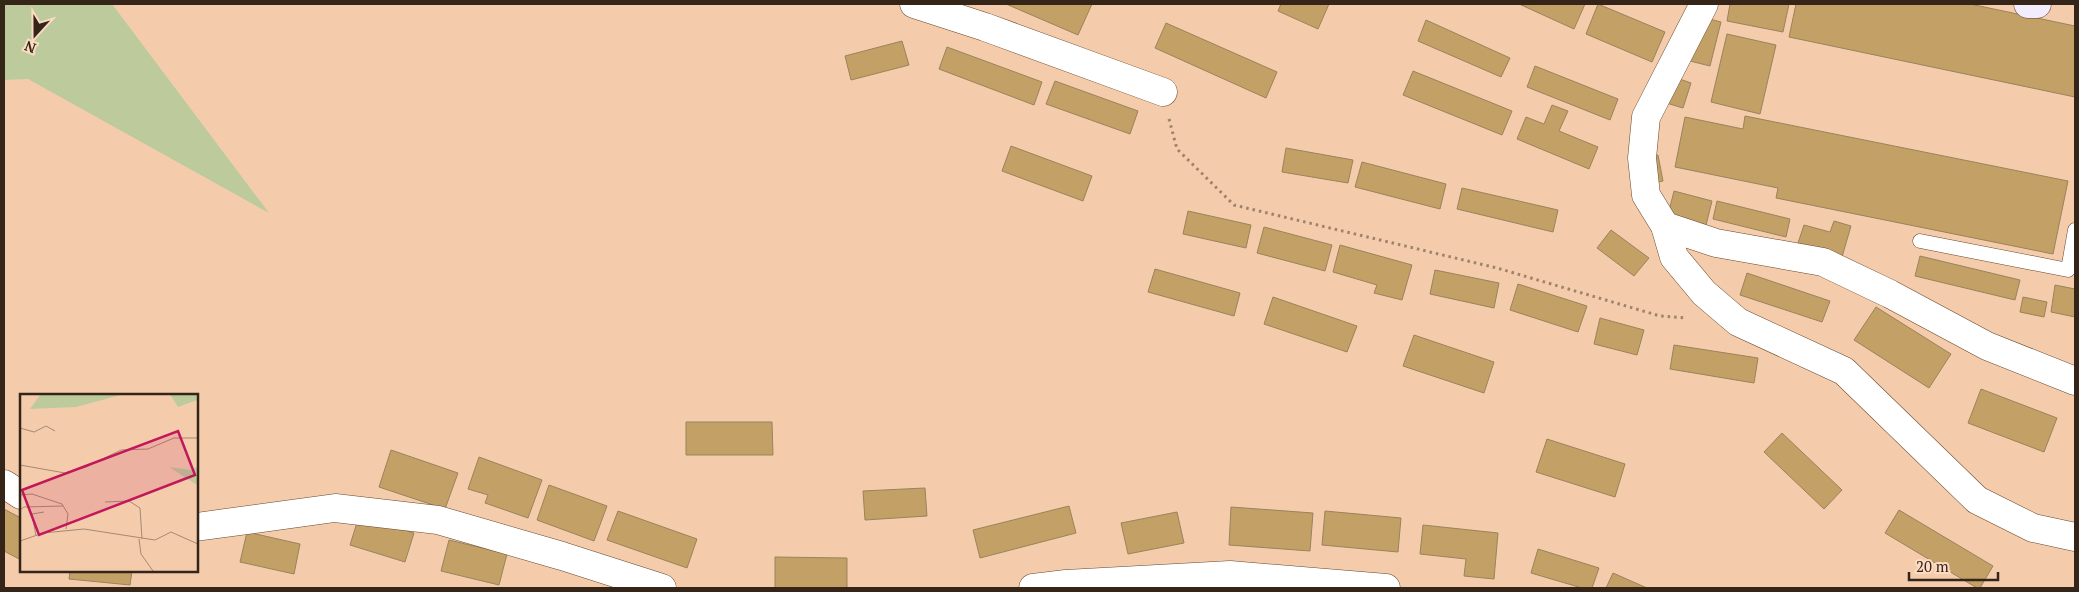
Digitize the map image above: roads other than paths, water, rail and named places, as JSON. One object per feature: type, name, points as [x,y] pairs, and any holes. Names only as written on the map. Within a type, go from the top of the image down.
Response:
[{"type":"street","points":[[914,4],[985,27],[1163,92]]},
{"type":"street","points":[[1704,4],[1646,117],[1642,158],[1646,195],[1665,226],[1674,257],[1704,293],[1738,322],[1844,370],[1976,500],[2033,528],[2075,537]]},
{"type":"street","points":[[2028,4],[2037,4]]},
{"type":"street","points":[[1665,226],[1716,243],[1823,262],[1890,294],[1986,346],[2075,381]]},
{"type":"street","points":[[4,484],[20,494]]},
{"type":"street","points":[[198,527],[335,508],[438,520],[562,556],[662,588]]},
{"type":"street","points":[[1033,588],[1066,584],[1230,574],[1386,588]]},
{"type":"lane","points":[[1920,241],[2068,270],[2075,230]]}]
